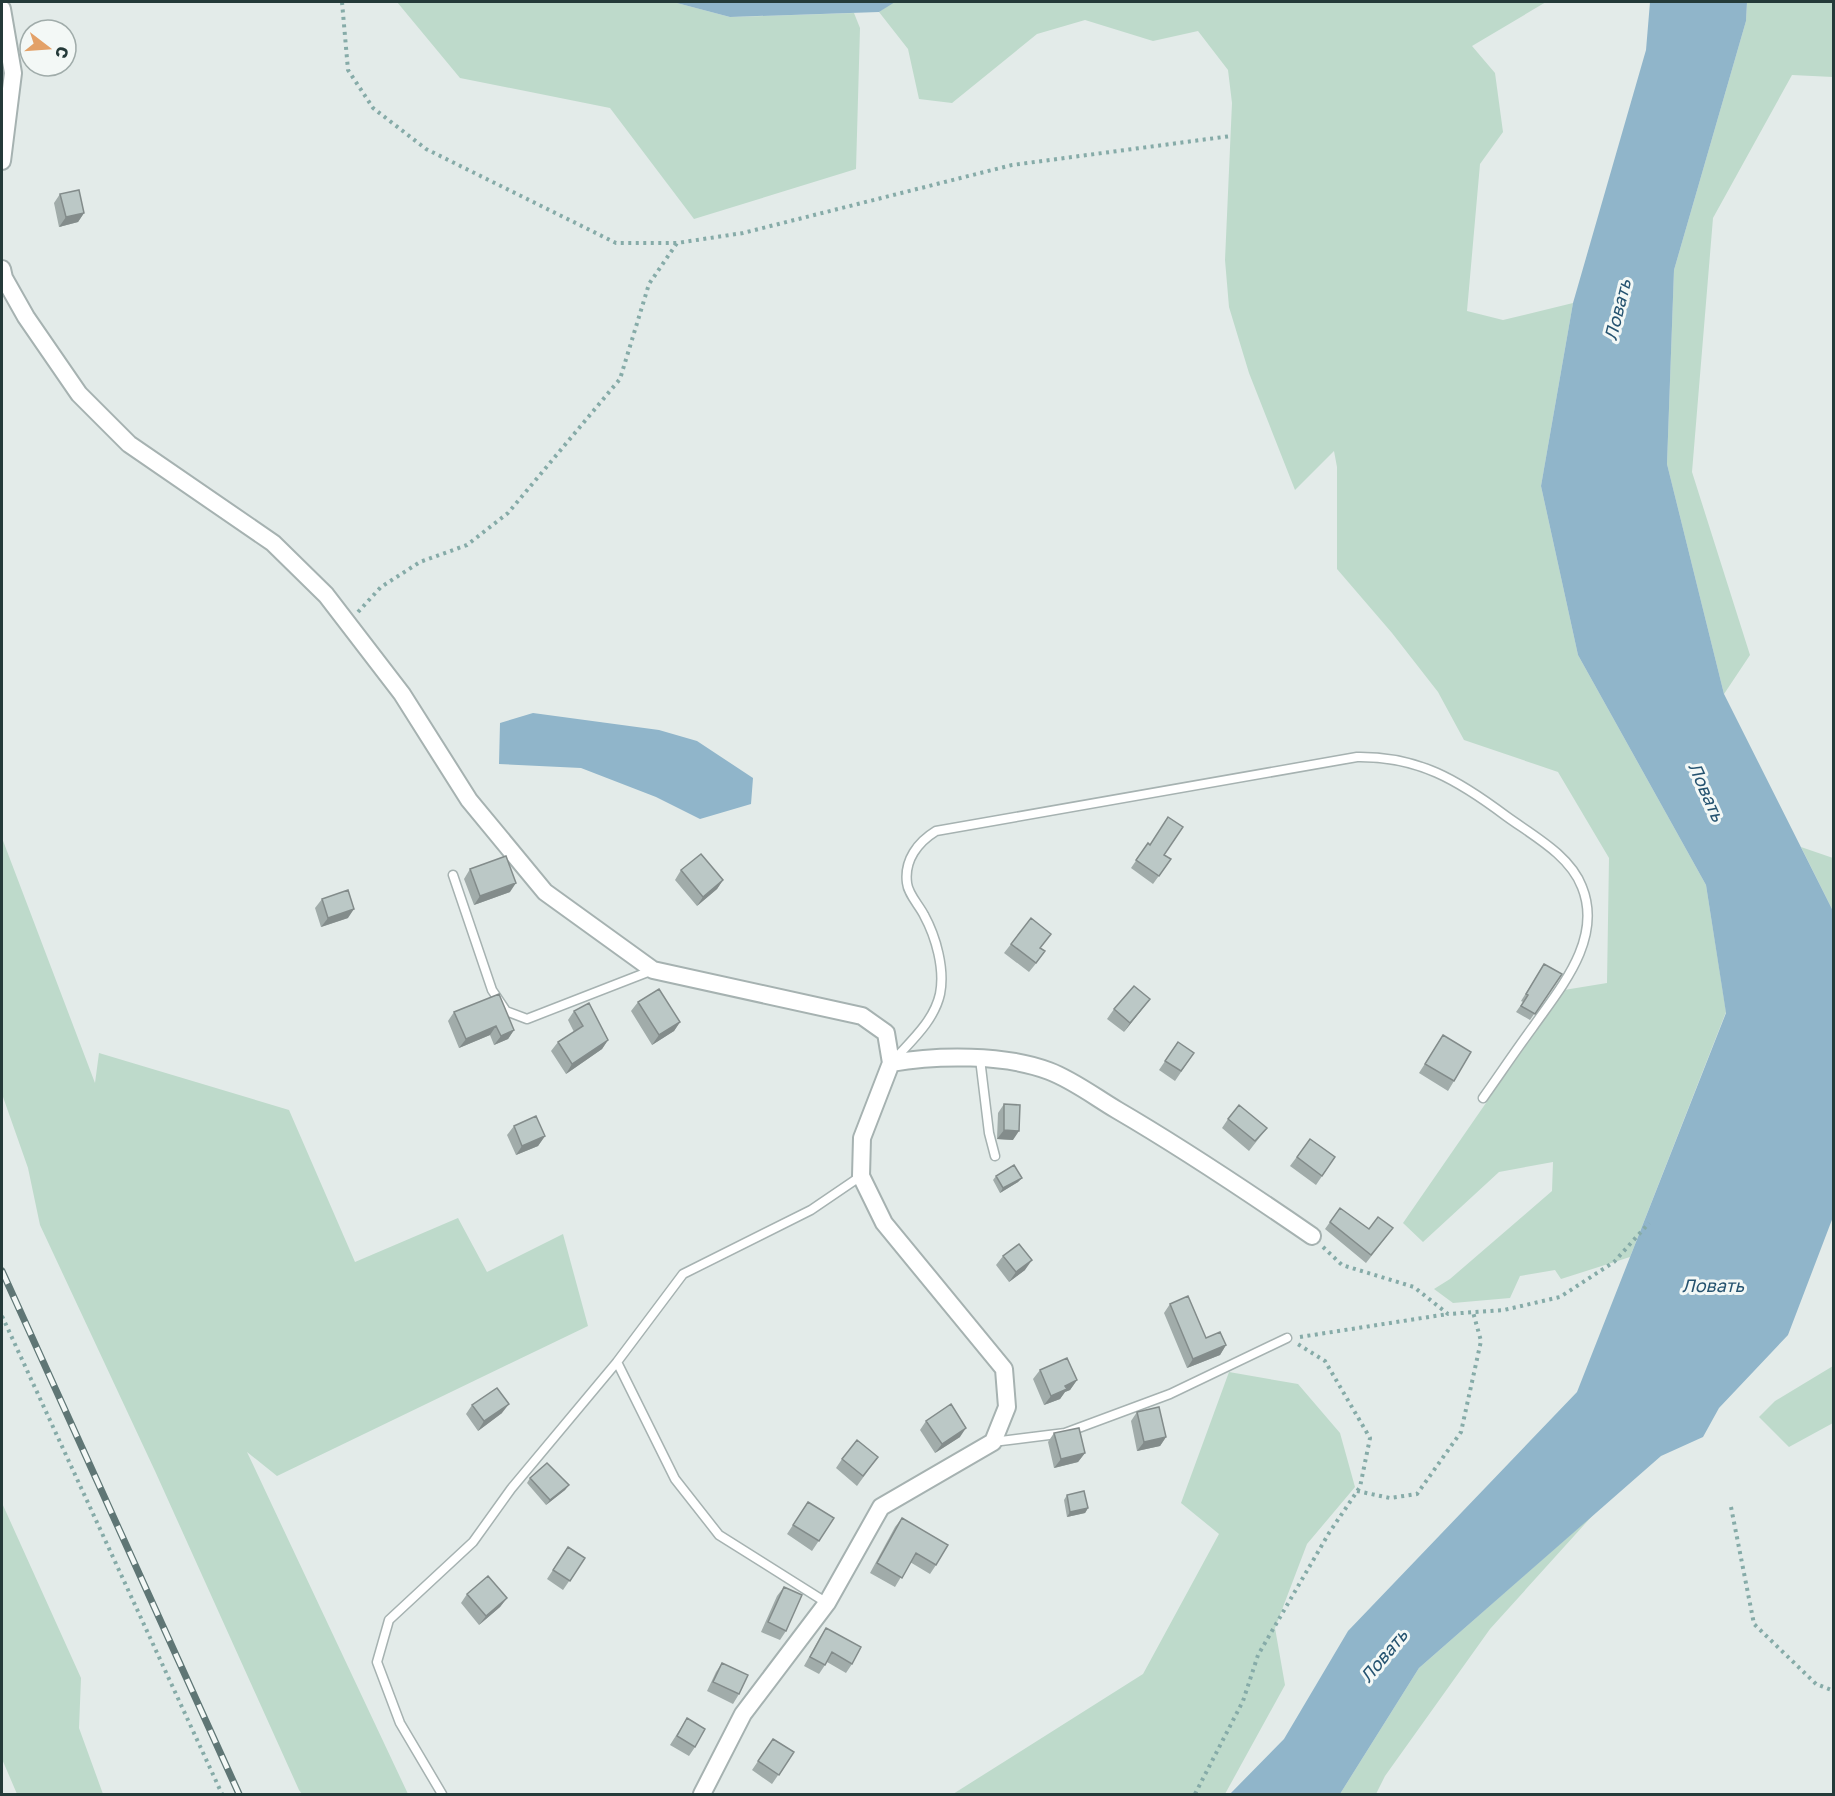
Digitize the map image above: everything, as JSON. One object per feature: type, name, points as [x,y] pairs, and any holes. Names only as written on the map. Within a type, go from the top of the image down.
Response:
[{"type":"street","points":[[2,9],[13,73],[2,161]]},
{"type":"street","points":[[2,269],[4,278],[26,317],[80,394],[129,444],[273,543],[326,595],[402,694],[469,800],[545,892],[653,970],[862,1016],[886,1033],[891,1063],[862,1137],[861,1176],[884,1223],[1004,1370],[1007,1407],[993,1442],[881,1507],[827,1603],[742,1714],[702,1794]]},
{"type":"street","points":[[891,1063],[921,1058],[980,1059],[1015,1062],[1050,1071],[1197,1157],[1312,1236]]},
{"type":"lane","points":[[891,1063],[926,1025],[940,994],[940,955],[925,916],[907,885],[906,867],[921,840],[929,835],[936,831],[1004,817],[1357,757],[1387,756],[1439,771],[1488,802],[1560,856],[1582,885],[1587,908],[1586,933],[1572,971],[1483,1098]]},
{"type":"lane","points":[[453,875],[492,990],[506,1011],[527,1019],[653,970]]},
{"type":"lane","points":[[980,1059],[989,1133],[995,1156]]},
{"type":"lane","points":[[442,1794],[400,1723],[377,1662],[389,1620],[473,1542],[511,1489],[617,1362],[683,1274],[811,1210],[861,1176]]},
{"type":"lane","points":[[993,1442],[1065,1433],[1170,1394],[1287,1338]]},
{"type":"lane","points":[[617,1362],[675,1479],[719,1535],[827,1603]]},
{"type":"path","points":[[342,2],[348,70],[374,108],[426,149],[616,243],[678,243],[743,233],[1012,165],[1231,136]]},
{"type":"path","points":[[348,623],[381,587],[420,562],[467,545],[508,513],[620,379],[649,284],[678,243]]},
{"type":"path","points":[[1287,1338],[1448,1314],[1504,1310],[1560,1297],[1614,1262],[1649,1222]]},
{"type":"path","points":[[1312,1236],[1342,1266],[1414,1287],[1448,1314]]},
{"type":"path","points":[[1357,1491],[1390,1498],[1417,1494],[1461,1432],[1481,1341],[1473,1312]]},
{"type":"path","points":[[2,1316],[222,1794]]},
{"type":"path","points":[[1196,1794],[1243,1701],[1258,1655],[1329,1533],[1357,1491],[1371,1438],[1325,1361],[1287,1338]]},
{"type":"path","points":[[1731,1507],[1754,1624],[1816,1684],[1833,1691]]},
{"type":"green space","points":[[397,2],[673,2],[730,17],[854,13],[860,28],[856,169],[694,219],[610,108],[460,78]]},
{"type":"green space","points":[[893,2],[1546,2],[1472,46],[1495,73],[1503,132],[1480,164],[1467,311],[1503,320],[1573,303],[1541,486],[1578,655],[1706,885],[1726,1012],[1630,1257],[1561,1279],[1555,1270],[1520,1276],[1510,1298],[1453,1303],[1434,1289],[1450,1279],[1552,1191],[1553,1162],[1499,1172],[1423,1242],[1403,1223],[1564,990],[1607,983],[1609,858],[1558,772],[1464,740],[1438,692],[1392,633],[1337,569],[1337,467],[1334,451],[1295,490],[1249,373],[1229,307],[1225,260],[1232,103],[1228,70],[1198,31],[1153,41],[1085,20],[1037,34],[952,103],[919,99],[908,49],[879,12]]},
{"type":"green space","points":[[1747,2],[1833,2],[1833,77],[1792,75],[1713,218],[1692,472],[1750,655],[1724,694],[1667,464],[1674,270],[1746,21]]},
{"type":"green space","points":[[2,838],[95,1083],[99,1053],[289,1110],[355,1262],[458,1218],[487,1272],[563,1234],[588,1326],[277,1476],[247,1452],[408,1794],[302,1794],[299,1790],[155,1471],[40,1225],[28,1168],[2,1094]]},
{"type":"green space","points":[[1801,847],[1833,858],[1833,911]]},
{"type":"green space","points":[[1833,1366],[1833,1423],[1789,1447],[1759,1417],[1775,1401]]},
{"type":"green space","points":[[1229,1372],[1298,1384],[1340,1433],[1355,1487],[1307,1544],[1275,1628],[1285,1685],[1225,1794],[953,1794],[1143,1674],[1219,1534],[1181,1503]]},
{"type":"green space","points":[[2,1503],[81,1678],[79,1728],[103,1794],[17,1794],[2,1759]]},
{"type":"green space","points":[[1593,1515],[1490,1629],[1385,1776],[1376,1794],[1340,1794],[1419,1668]]},
{"type":"water","points":[[673,2],[895,2],[879,12],[730,17]]},
{"type":"water","name":"Ловать","points":[[1650,2],[1747,2],[1746,21],[1674,270],[1667,464],[1724,694],[1833,911],[1833,1217],[1788,1335],[1719,1408],[1703,1437],[1661,1456],[1419,1668],[1340,1794],[1230,1794],[1284,1739],[1348,1631],[1577,1392],[1726,1013],[1706,885],[1578,655],[1541,486],[1573,303],[1646,50]]},
{"type":"water","points":[[533,713],[659,730],[697,741],[753,778],[751,804],[700,819],[656,797],[581,768],[499,764],[500,723]]},
{"type":"building","points":[[79,190],[84,213],[66,217],[60,194]]},
{"type":"building","points":[[1168,817],[1183,827],[1164,855],[1171,859],[1159,876],[1136,860],[1148,843],[1150,845]]},
{"type":"building","points":[[701,854],[723,880],[703,897],[681,870]]},
{"type":"building","points":[[506,856],[516,883],[480,896],[470,869]]},
{"type":"building","points":[[348,890],[354,909],[328,918],[322,899]]},
{"type":"building","points":[[1031,918],[1051,934],[1040,948],[1045,951],[1036,963],[1011,944]]},
{"type":"building","points":[[1544,964],[1562,974],[1535,1014],[1521,1006]]},
{"type":"building","points":[[1134,986],[1150,999],[1130,1023],[1114,1009]]},
{"type":"building","points":[[659,989],[680,1022],[659,1035],[638,1002]]},
{"type":"building","points":[[499,994],[514,1030],[501,1036],[496,1026],[466,1039],[454,1012]]},
{"type":"building","points":[[589,1003],[608,1040],[572,1064],[558,1042],[583,1026],[574,1011]]},
{"type":"building","points":[[1443,1035],[1471,1052],[1454,1081],[1425,1064]]},
{"type":"building","points":[[1178,1042],[1194,1053],[1181,1071],[1165,1061]]},
{"type":"building","points":[[1004,1104],[1020,1105],[1019,1131],[1004,1130]]},
{"type":"building","points":[[1239,1105],[1267,1128],[1255,1141],[1228,1119]]},
{"type":"building","points":[[536,1116],[545,1136],[522,1146],[514,1126]]},
{"type":"building","points":[[1310,1139],[1335,1157],[1322,1176],[1297,1157]]},
{"type":"building","points":[[1014,1165],[1022,1178],[1003,1188],[996,1176]]},
{"type":"building","points":[[1340,1208],[1369,1229],[1378,1217],[1393,1228],[1371,1255],[1330,1222]]},
{"type":"building","points":[[1019,1244],[1032,1260],[1016,1272],[1003,1256]]},
{"type":"building","points":[[1188,1296],[1206,1338],[1220,1332],[1226,1345],[1193,1359],[1170,1304]]},
{"type":"building","points":[[1067,1358],[1077,1380],[1065,1386],[1067,1389],[1051,1396],[1040,1370]]},
{"type":"building","points":[[497,1388],[509,1404],[484,1421],[472,1405]]},
{"type":"building","points":[[951,1404],[966,1428],[942,1444],[926,1421]]},
{"type":"building","points":[[1159,1407],[1166,1437],[1144,1442],[1137,1412]]},
{"type":"building","points":[[1079,1428],[1085,1453],[1061,1459],[1054,1433]]},
{"type":"building","points":[[857,1440],[878,1457],[863,1476],[842,1459]]},
{"type":"building","points":[[547,1463],[569,1485],[550,1500],[530,1478]]},
{"type":"building","points":[[1084,1491],[1088,1508],[1070,1512],[1067,1495]]},
{"type":"building","points":[[808,1502],[834,1518],[819,1541],[793,1525]]},
{"type":"building","points":[[902,1518],[948,1545],[936,1565],[916,1553],[902,1578],[877,1563]]},
{"type":"building","points":[[568,1547],[585,1558],[570,1581],[553,1570]]},
{"type":"building","points":[[488,1576],[507,1598],[486,1616],[467,1594]]},
{"type":"building","points":[[784,1587],[802,1595],[786,1631],[768,1622]]},
{"type":"building","points":[[826,1628],[861,1647],[852,1664],[832,1652],[825,1665],[810,1657]]},
{"type":"building","points":[[722,1663],[748,1675],[739,1694],[713,1682]]},
{"type":"building","points":[[687,1718],[705,1729],[695,1747],[677,1736]]},
{"type":"building","points":[[773,1739],[794,1752],[779,1775],[758,1761]]},
{"type":"railway","points":[[2,1271],[239,1794]]}]
